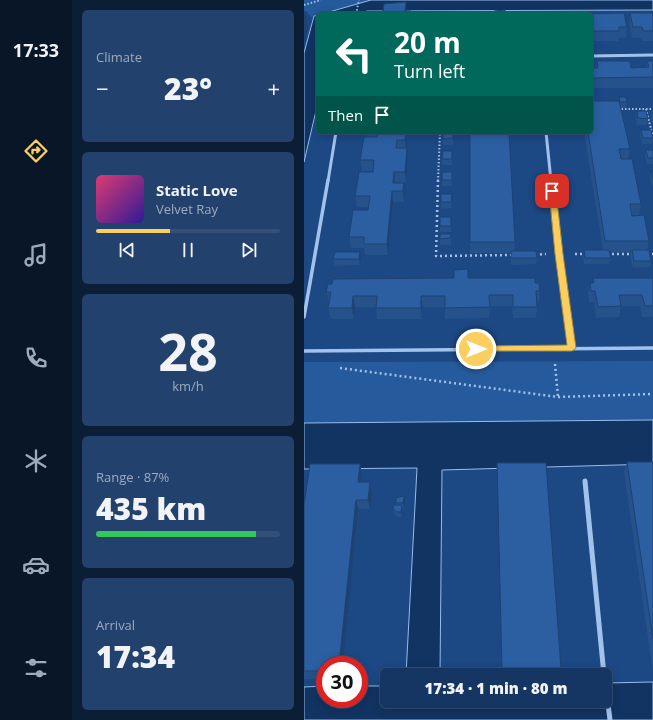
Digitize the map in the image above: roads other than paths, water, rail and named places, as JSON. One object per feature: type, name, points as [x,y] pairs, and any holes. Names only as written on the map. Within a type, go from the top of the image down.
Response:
[{"type":"street","points":[[593,56],[653,55]]},
{"type":"street","points":[[304,317],[336,134]]},
{"type":"street","points":[[546,134],[559,254],[572,348]]},
{"type":"street","points":[[304,351],[653,348]]},
{"type":"street","points":[[585,481],[603,668]]},
{"type":"street","points":[[608,708],[610,720]]}]
